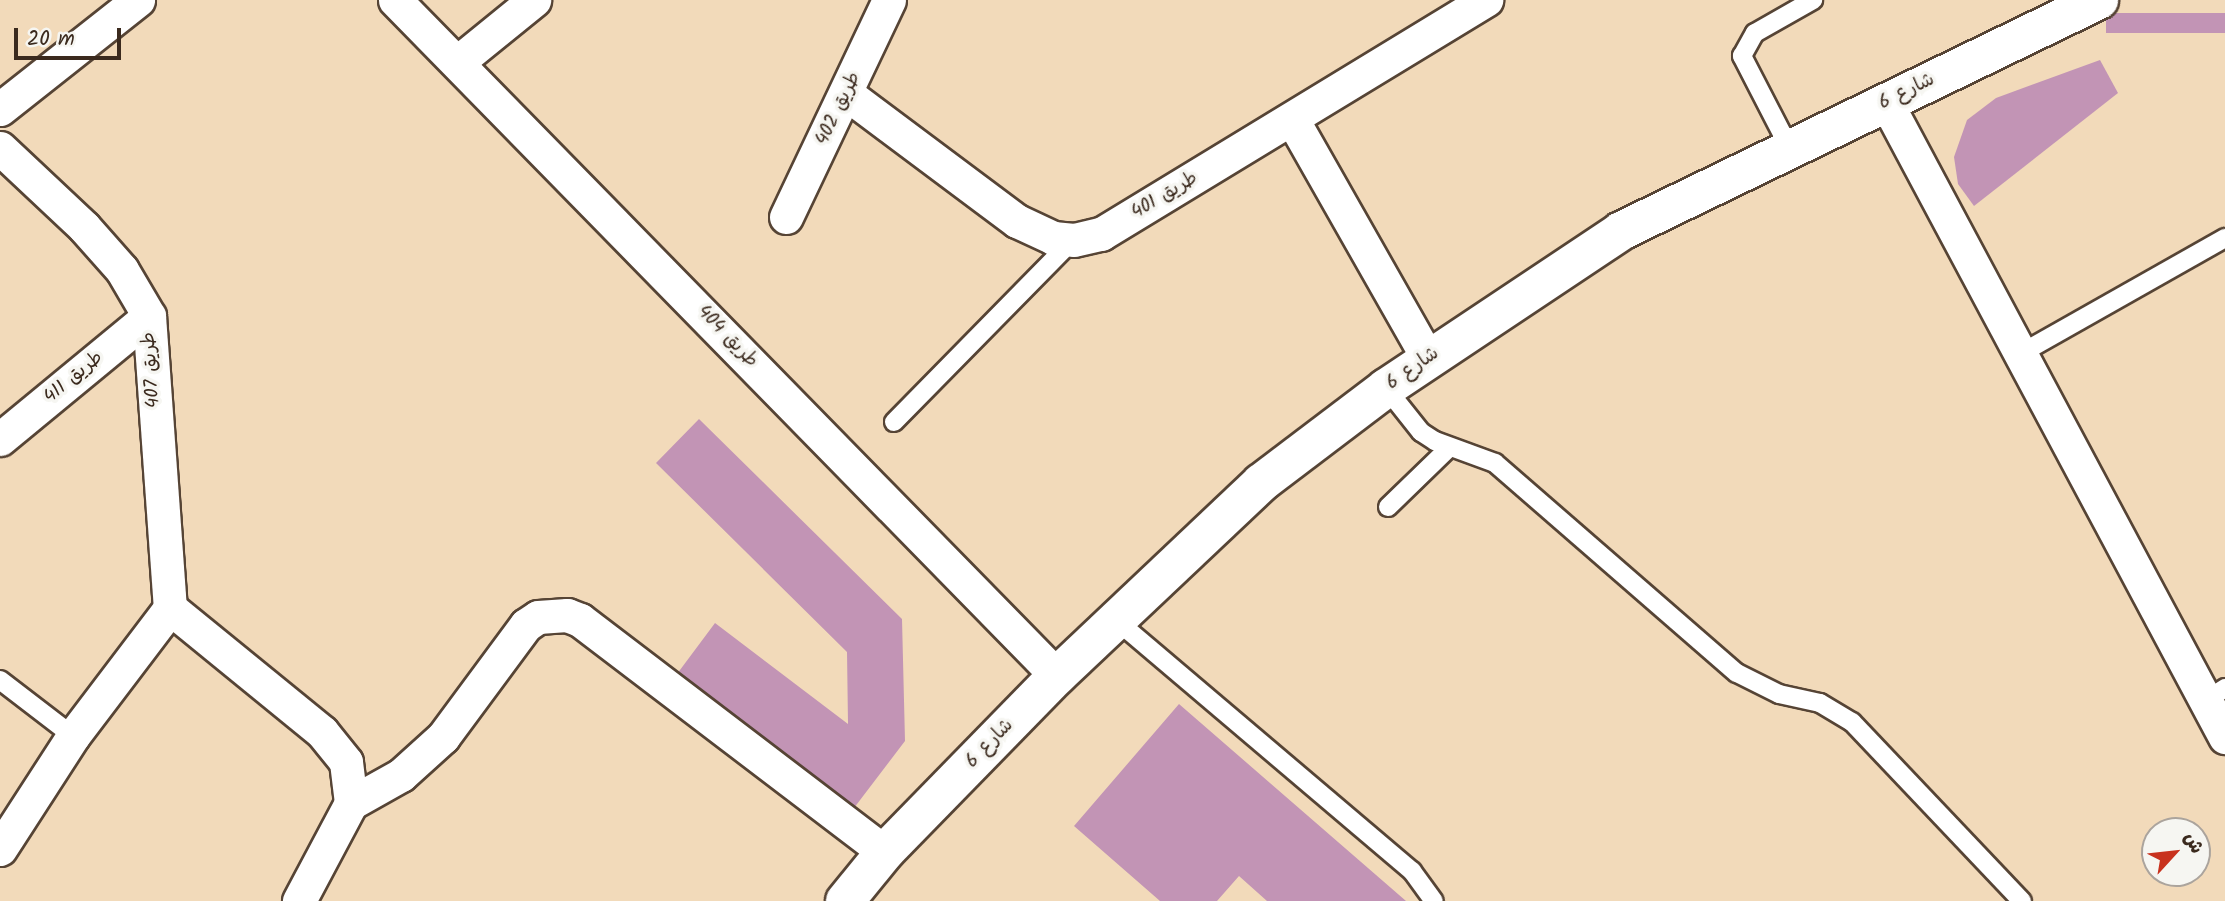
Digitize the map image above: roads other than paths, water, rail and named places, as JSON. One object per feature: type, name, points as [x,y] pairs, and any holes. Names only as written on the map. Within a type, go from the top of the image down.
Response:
[{"type":"street","points":[[0,109],[138,0]]},
{"type":"street","name":"طريق 404","points":[[395,0],[459,61],[1057,676]]},
{"type":"street","points":[[459,61],[534,0]]},
{"type":"street","name":"طريق 402","points":[[786,217],[847,94],[889,0]]},
{"type":"street","name":"طريق 401","points":[[1074,240],[1101,234],[1486,0]]},
{"type":"street","name":"شارع 6","points":[[845,901],[885,852],[1057,676],[1261,484],[1385,388],[1621,231],[2099,0]]},
{"type":"street","points":[[847,94],[1017,220],[1053,238],[1074,240]]},
{"type":"street","points":[[1886,102],[2020,354],[2215,694],[2225,737]]},
{"type":"street","points":[[1292,119],[1428,358]]},
{"type":"street","name":"طريق 407","points":[[0,148],[84,227],[122,270],[149,316],[170,608]]},
{"type":"street","name":"طريق 411","points":[[0,439],[149,316]]},
{"type":"street","points":[[0,849],[73,736],[170,608],[322,732],[346,762],[351,803]]},
{"type":"street","points":[[299,901],[351,803],[401,775],[430,750],[526,625],[538,617],[567,615],[580,620],[885,852]]},
{"type":"lane","points":[[1790,149],[1742,56],[1755,33],[1813,0]]},
{"type":"lane","points":[[2020,354],[2225,238]]},
{"type":"lane","points":[[894,422],[1074,240]]},
{"type":"lane","points":[[1385,388],[1421,432],[1450,447],[1495,463],[1738,673],[1779,694],[1819,703],[1852,722],[2022,901]]},
{"type":"lane","points":[[1388,507],[1450,447]]},
{"type":"lane","points":[[1116,620],[1412,871],[1434,901]]},
{"type":"lane","points":[[0,680],[73,736]]}]
